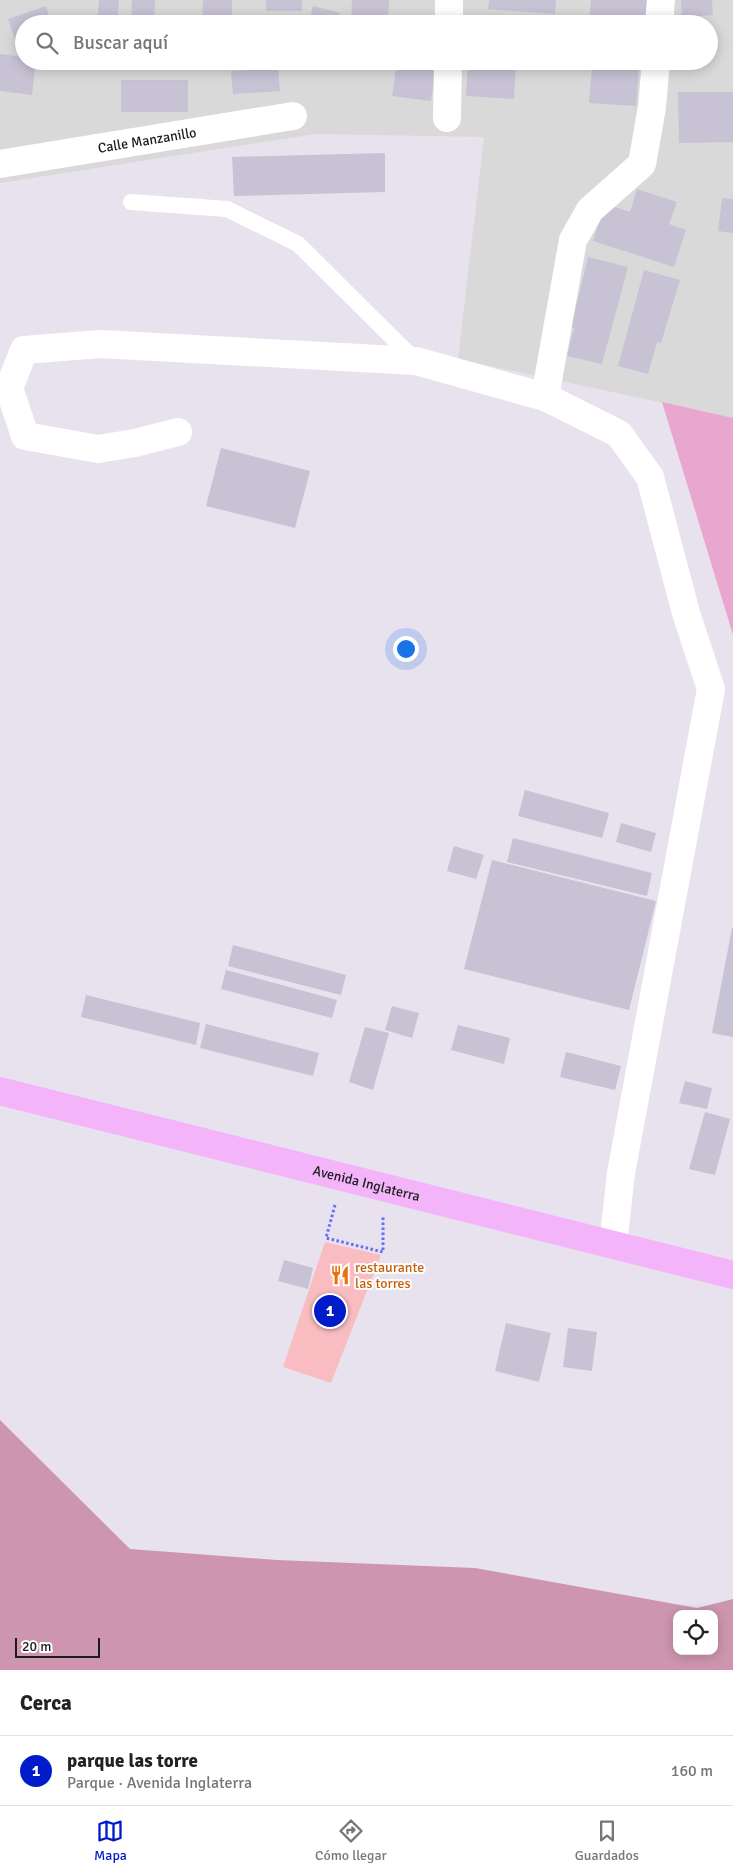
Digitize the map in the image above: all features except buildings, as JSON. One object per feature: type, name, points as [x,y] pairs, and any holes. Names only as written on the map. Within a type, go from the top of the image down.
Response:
[{"type":"main road","name":"Avenida Inglaterra","points":[[0,1091],[342,1175],[613,1246],[733,1275]]},
{"type":"street","points":[[449,0],[449,15]]},
{"type":"street","points":[[660,15],[661,0]]},
{"type":"street","points":[[447,118],[448,70]]},
{"type":"street","points":[[545,397],[573,240],[590,210],[642,164],[652,107],[655,70]]},
{"type":"street","name":"Calle Manzanillo","points":[[0,164],[293,116]]},
{"type":"street","points":[[178,432],[136,443],[98,449],[25,436],[9,388],[24,350],[100,344],[416,361],[545,397],[619,434],[650,477],[686,613],[722,689],[621,1173],[613,1246]]},
{"type":"lane","points":[[131,202],[227,209],[298,244],[416,361]]},
{"type":"path","points":[[342,1175],[326,1238],[383,1252],[383,1186]]},
{"type":"shaded area","points":[[0,0],[733,0],[733,418],[458,359],[484,137],[316,134],[0,183]]},
{"type":"shaded area","points":[[662,402],[733,418],[733,635]]},
{"type":"shaded area","points":[[325,1242],[381,1255],[331,1383],[283,1367]]},
{"type":"shaded area","points":[[0,1420],[130,1549],[277,1560],[475,1568],[697,1608],[733,1599],[733,1670],[0,1670]]},
{"type":"place","name":"restaurante las torres","points":[[340,1275]]},
{"type":"place","name":"parque las torre","points":[[330,1311]]}]
